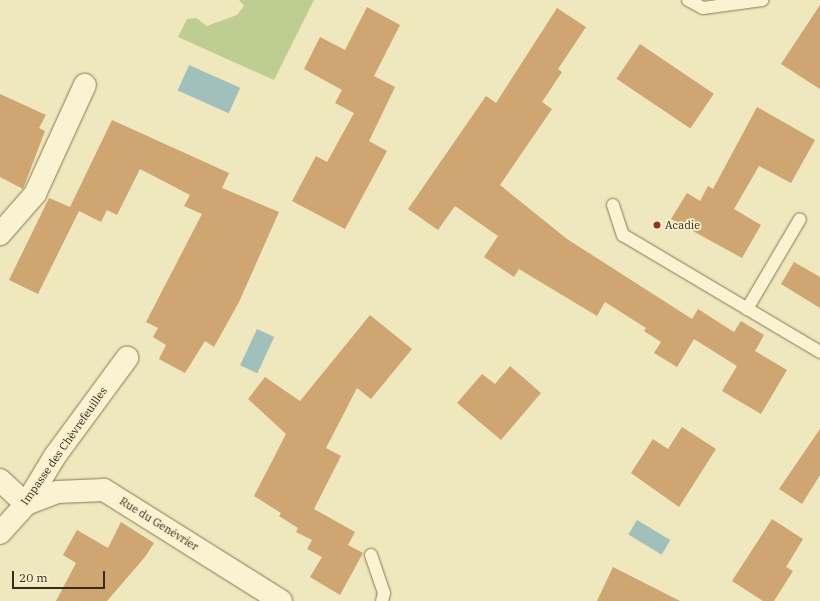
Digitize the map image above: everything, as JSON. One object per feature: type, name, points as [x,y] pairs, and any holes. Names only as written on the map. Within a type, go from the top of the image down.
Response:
[{"type":"street","points":[[0,234],[35,194],[85,85]]},
{"type":"street","name":"Impasse des Chèvrefeuilles","points":[[0,534],[26,504],[55,456],[127,358]]},
{"type":"street","points":[[0,480],[26,504]]},
{"type":"street","name":"Rue du Genévrier","points":[[26,504],[57,492],[104,490],[281,601]]},
{"type":"lane","points":[[688,0],[703,8],[762,0]]},
{"type":"lane","points":[[613,204],[623,235],[820,352]]},
{"type":"lane","points":[[747,309],[800,219]]},
{"type":"lane","points":[[371,555],[384,593],[382,601]]},
{"type":"green space","points":[[239,0],[314,0],[274,80],[178,37],[187,19],[196,18],[207,26],[237,15],[244,6]]},
{"type":"water","points":[[189,65],[240,88],[229,113],[178,91]]},
{"type":"water","points":[[257,329],[274,337],[257,373],[240,365]]},
{"type":"water","points":[[637,520],[670,540],[662,555],[628,535]]},
{"type":"building","points":[[820,5],[820,89],[781,64]]},
{"type":"building","points":[[367,7],[400,25],[374,76],[395,87],[369,141],[387,151],[345,229],[292,201],[316,156],[327,162],[354,113],[335,103],[342,90],[304,69],[320,37],[345,50]]},
{"type":"building","points":[[557,8],[586,27],[558,69],[562,72],[542,102],[552,109],[500,185],[567,239],[692,319],[698,309],[734,332],[741,321],[764,335],[755,351],[787,370],[761,414],[722,391],[737,366],[694,339],[677,367],[654,353],[661,342],[644,331],[646,328],[605,302],[597,316],[519,269],[514,277],[484,257],[498,236],[455,206],[438,230],[408,209],[486,96],[496,103]]},
{"type":"building","points":[[640,44],[714,94],[690,129],[617,79]]},
{"type":"building","points":[[0,94],[46,115],[39,128],[45,131],[23,189],[0,177]]},
{"type":"building","points":[[757,107],[815,140],[791,183],[759,166],[734,209],[761,225],[742,258],[671,219],[687,193],[700,201],[708,186],[713,189]]},
{"type":"building","points":[[112,120],[229,173],[222,188],[279,212],[239,302],[214,347],[205,341],[185,373],[159,359],[166,345],[153,337],[158,328],[146,322],[202,214],[184,206],[190,195],[140,169],[117,215],[107,210],[101,222],[79,211],[38,294],[9,280],[49,198],[70,207]]},
{"type":"building","points":[[794,262],[820,277],[820,308],[781,284]]},
{"type":"building","points":[[370,315],[412,349],[371,399],[357,388],[326,448],[341,456],[314,509],[355,532],[348,545],[363,553],[340,595],[310,577],[322,557],[307,549],[312,540],[296,532],[298,528],[279,516],[281,513],[254,496],[286,434],[248,399],[265,377],[300,401]]},
{"type":"building","points":[[510,366],[541,393],[501,440],[457,403],[482,374],[495,384]]},
{"type":"building","points":[[682,427],[716,449],[679,507],[631,473],[653,439],[668,449]]},
{"type":"building","points":[[820,429],[820,475],[802,504],[779,489]]},
{"type":"building","points":[[772,519],[803,539],[786,567],[793,571],[774,601],[763,601],[732,581]]},
{"type":"building","points":[[121,522],[154,543],[145,557],[107,601],[56,601],[76,563],[63,555],[77,530],[108,548]]},
{"type":"building","points":[[613,567],[680,601],[597,601]]},
{"type":"place","name":"Acadie","points":[[657,225]]}]
